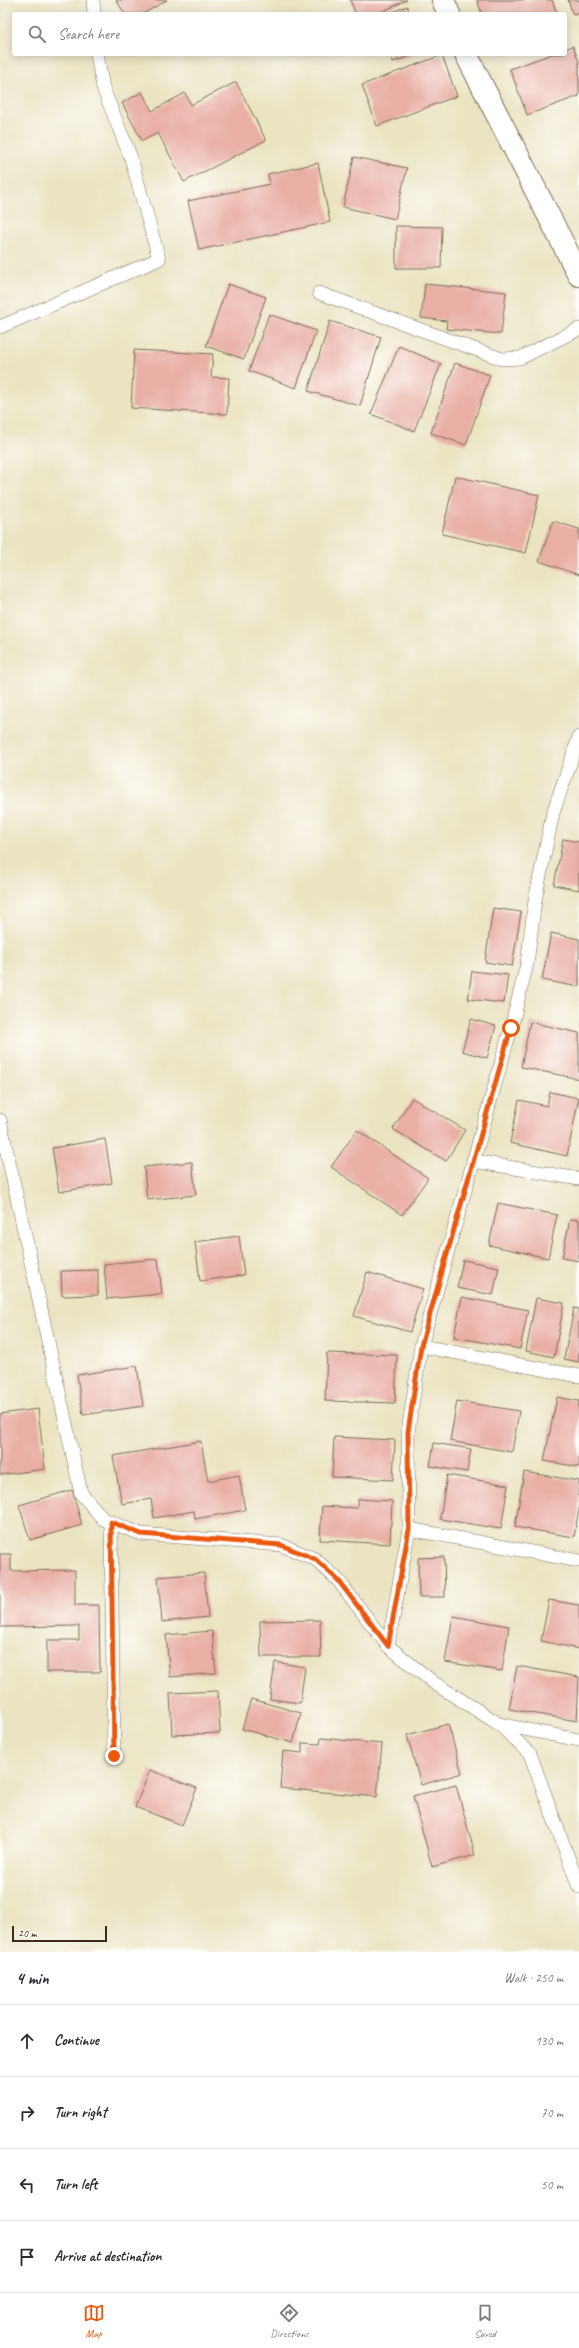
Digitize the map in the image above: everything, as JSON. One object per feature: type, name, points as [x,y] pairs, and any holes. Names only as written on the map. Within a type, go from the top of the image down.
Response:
[{"type":"street","points":[[443,0],[447,12]]},
{"type":"street","points":[[467,56],[579,275]]},
{"type":"lane","points":[[93,0],[94,12]]},
{"type":"lane","points":[[0,327],[159,259],[131,158],[103,88],[97,56]]},
{"type":"lane","points":[[320,293],[502,359],[520,358],[579,329]]},
{"type":"lane","points":[[388,1646],[409,1529],[408,1432],[421,1346],[511,1028],[527,964],[535,900],[553,813],[579,737]]},
{"type":"lane","points":[[0,1120],[81,1493],[103,1519],[141,1534],[281,1545],[315,1559],[338,1580],[388,1646],[434,1683],[499,1724],[530,1754],[579,1887]]},
{"type":"lane","points":[[473,1161],[579,1179]]},
{"type":"lane","points":[[421,1346],[579,1376]]},
{"type":"lane","points":[[111,1522],[114,1756]]},
{"type":"lane","points":[[409,1529],[579,1561]]},
{"type":"lane","points":[[499,1724],[579,1740]]},
{"type":"building","points":[[116,0],[167,0],[146,12],[124,12]]},
{"type":"building","points":[[350,0],[407,0],[381,12],[355,12]]},
{"type":"building","points":[[477,0],[552,0],[556,12],[481,12]]},
{"type":"building","points":[[568,0],[579,0],[579,13],[573,15]]},
{"type":"building","points":[[407,6],[409,12],[393,12]]},
{"type":"building","points":[[573,46],[579,62],[579,96],[527,115],[510,69],[546,56],[567,56],[567,48]]},
{"type":"building","points":[[391,56],[410,56],[393,62]]},
{"type":"building","points":[[442,56],[457,96],[377,126],[362,85]]},
{"type":"building","points":[[236,82],[266,140],[184,182],[158,133],[142,141],[122,103],[142,92],[152,111],[185,93],[191,105]]},
{"type":"building","points":[[354,157],[407,168],[395,219],[343,207]]},
{"type":"building","points":[[318,163],[330,222],[199,250],[188,201],[270,184],[268,174]]},
{"type":"building","points":[[396,226],[442,227],[441,268],[396,268]]},
{"type":"building","points":[[228,284],[266,297],[244,359],[206,346]]},
{"type":"building","points":[[425,284],[506,292],[501,334],[446,329],[447,321],[421,318]]},
{"type":"building","points":[[269,314],[316,331],[296,388],[249,371]]},
{"type":"building","points":[[330,321],[381,337],[360,406],[308,391]]},
{"type":"building","points":[[399,346],[441,364],[414,431],[371,414]]},
{"type":"building","points":[[134,350],[213,354],[211,377],[229,378],[227,414],[131,408]]},
{"type":"building","points":[[455,363],[490,375],[466,445],[431,433]]},
{"type":"building","points":[[455,476],[539,495],[526,553],[442,534]]},
{"type":"building","points":[[553,521],[579,529],[579,575],[539,561]]},
{"type":"building","points":[[563,839],[579,842],[579,890],[554,885]]},
{"type":"building","points":[[493,908],[521,912],[512,966],[485,962]]},
{"type":"building","points":[[551,933],[579,939],[579,987],[542,980]]},
{"type":"building","points":[[472,971],[508,975],[504,1003],[468,999]]},
{"type":"building","points":[[471,1019],[496,1026],[487,1058],[462,1051]]},
{"type":"building","points":[[530,1022],[579,1033],[579,1079],[521,1067]]},
{"type":"building","points":[[550,1092],[579,1098],[567,1156],[510,1143],[519,1100],[547,1106]]},
{"type":"building","points":[[412,1098],[465,1130],[446,1161],[393,1129]]},
{"type":"building","points":[[357,1130],[428,1178],[402,1215],[331,1167]]},
{"type":"building","points":[[105,1139],[112,1183],[59,1192],[52,1148]]},
{"type":"building","points":[[192,1162],[196,1195],[147,1200],[144,1167]]},
{"type":"building","points":[[498,1203],[557,1215],[548,1258],[489,1245]]},
{"type":"building","points":[[570,1219],[579,1220],[579,1261],[562,1258]]},
{"type":"building","points":[[239,1236],[244,1275],[200,1281],[195,1242]]},
{"type":"building","points":[[158,1259],[162,1294],[107,1299],[104,1264]]},
{"type":"building","points":[[463,1260],[499,1267],[493,1295],[457,1288]]},
{"type":"building","points":[[98,1270],[98,1295],[62,1296],[61,1271]]},
{"type":"building","points":[[367,1272],[423,1289],[410,1332],[354,1316]]},
{"type":"building","points":[[462,1297],[528,1310],[520,1349],[454,1337]]},
{"type":"building","points":[[536,1298],[564,1303],[554,1357],[526,1351]]},
{"type":"building","points":[[574,1308],[579,1309],[579,1362],[564,1359]]},
{"type":"building","points":[[327,1353],[397,1355],[395,1403],[325,1401]]},
{"type":"building","points":[[137,1366],[143,1406],[83,1415],[77,1375]]},
{"type":"building","points":[[557,1397],[579,1401],[579,1467],[544,1461]]},
{"type":"building","points":[[457,1401],[519,1411],[512,1452],[450,1441]]},
{"type":"building","points":[[38,1409],[45,1469],[0,1475],[0,1414]]},
{"type":"building","points":[[334,1437],[395,1440],[393,1480],[332,1477]]},
{"type":"building","points":[[201,1441],[208,1481],[239,1475],[245,1510],[195,1519],[194,1511],[154,1518],[151,1499],[122,1504],[113,1456]]},
{"type":"building","points":[[434,1443],[471,1449],[467,1472],[430,1466]]},
{"type":"building","points":[[524,1472],[579,1481],[579,1510],[574,1537],[515,1527]]},
{"type":"building","points":[[447,1475],[508,1485],[501,1529],[440,1519]]},
{"type":"building","points":[[72,1490],[82,1525],[30,1540],[19,1505]]},
{"type":"building","points":[[358,1499],[392,1501],[390,1544],[320,1540],[322,1506],[357,1508]]},
{"type":"building","points":[[0,1554],[11,1554],[11,1571],[75,1570],[75,1605],[99,1605],[100,1672],[47,1672],[47,1640],[79,1640],[79,1626],[0,1627]]},
{"type":"building","points":[[444,1557],[445,1597],[419,1597],[418,1558]]},
{"type":"building","points":[[204,1573],[208,1617],[162,1622],[158,1577]]},
{"type":"building","points":[[549,1600],[579,1605],[579,1649],[541,1641]]},
{"type":"building","points":[[453,1616],[509,1626],[502,1671],[445,1662]]},
{"type":"building","points":[[320,1620],[321,1657],[261,1657],[260,1621]]},
{"type":"building","points":[[212,1631],[216,1673],[170,1677],[166,1635]]},
{"type":"building","points":[[275,1662],[305,1667],[300,1703],[270,1699]]},
{"type":"building","points":[[517,1666],[579,1677],[577,1721],[509,1709]]},
{"type":"building","points":[[218,1691],[220,1733],[172,1735],[170,1693]]},
{"type":"building","points":[[251,1699],[301,1713],[293,1743],[242,1729]]},
{"type":"building","points":[[448,1724],[462,1773],[421,1785],[407,1735]]},
{"type":"building","points":[[321,1738],[382,1744],[377,1797],[280,1788],[283,1751],[302,1753],[302,1743],[320,1744]]},
{"type":"building","points":[[150,1770],[197,1788],[182,1825],[135,1807]]},
{"type":"building","points":[[456,1785],[475,1855],[432,1867],[413,1796]]},
{"type":"route","points":[[114,1756],[111,1522],[141,1534],[281,1545],[315,1559],[338,1580],[388,1646],[409,1529],[408,1432],[421,1346],[511,1028]]}]
